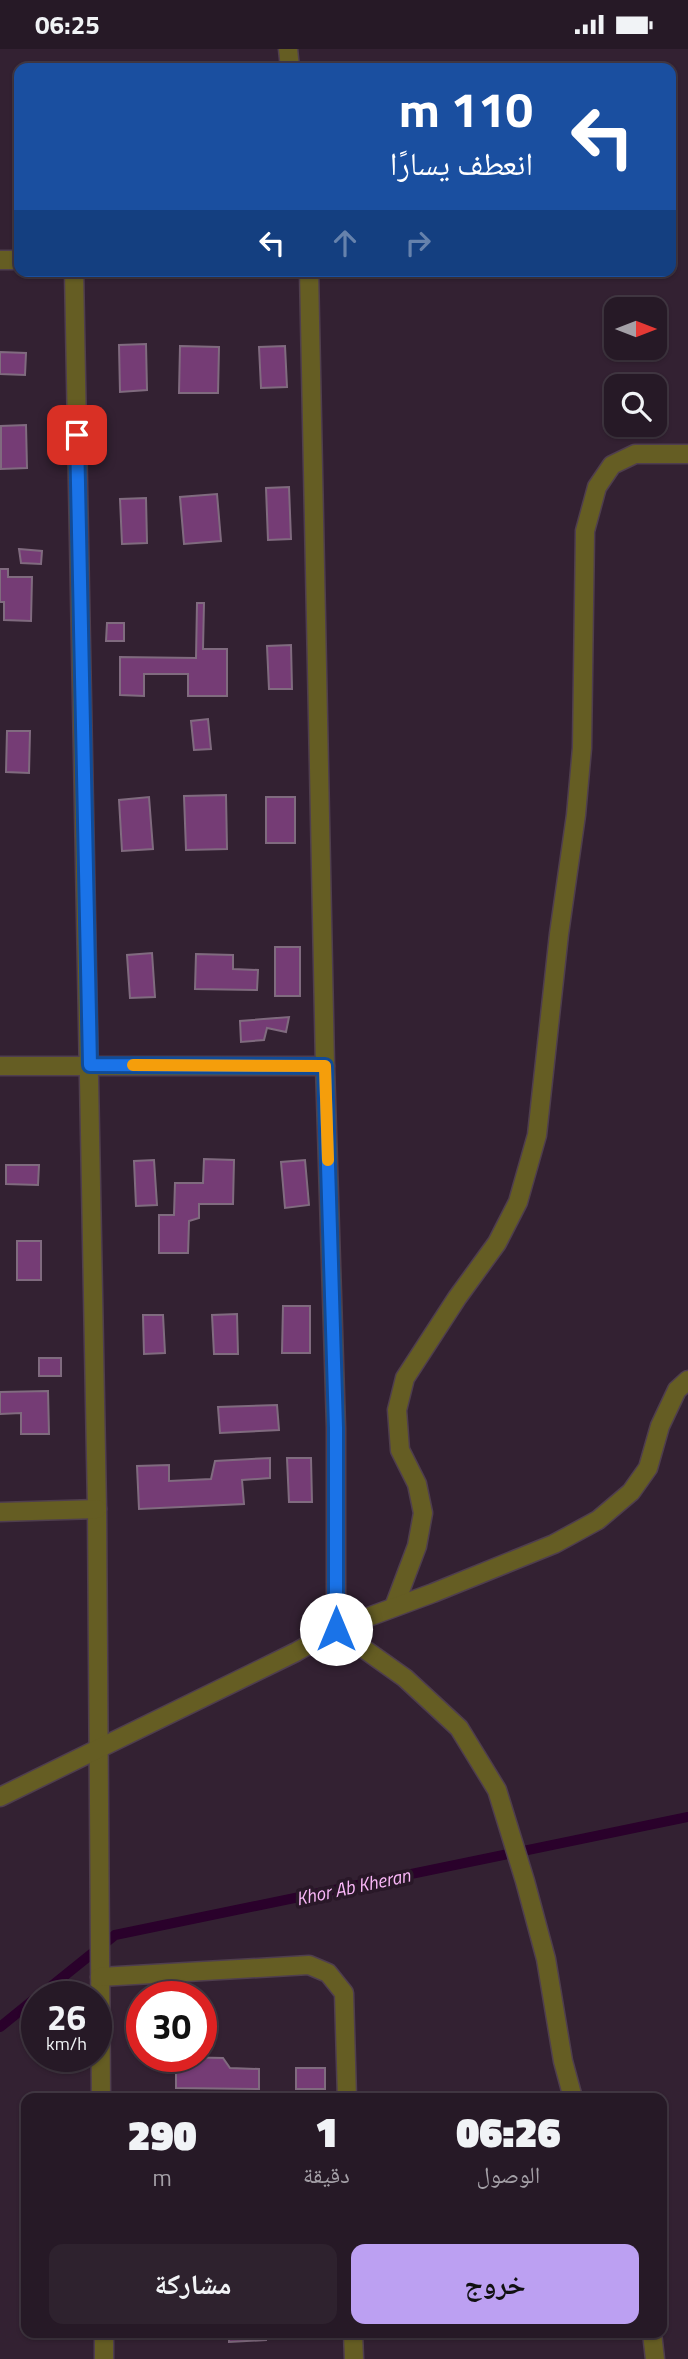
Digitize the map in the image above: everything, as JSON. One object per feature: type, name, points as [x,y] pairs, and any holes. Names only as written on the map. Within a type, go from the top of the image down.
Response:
[{"type":"street","points":[[74,277],[97,1509],[101,2093]]},
{"type":"street","points":[[309,277],[325,1066],[336,1428],[336,1629]]},
{"type":"street","points":[[394,1607],[417,1546],[423,1513],[417,1484],[400,1450],[397,1410],[405,1378],[457,1297],[497,1243],[518,1202],[537,1135],[582,748],[585,531],[597,487],[612,465],[635,453],[688,454]]},
{"type":"street","points":[[0,1066],[325,1066]]},
{"type":"street","points":[[0,1797],[296,1652],[336,1629],[554,1544],[598,1520],[631,1492],[648,1468],[660,1426],[677,1390],[688,1380]]},
{"type":"street","points":[[0,1512],[97,1509]]},
{"type":"street","points":[[336,1629],[405,1678],[459,1728],[497,1790],[546,1959],[563,2061],[572,2093]]},
{"type":"street","points":[[100,1977],[309,1965],[328,1973],[344,1993],[347,2093]]},
{"type":"street","points":[[104,2338],[104,2359]]},
{"type":"street","points":[[354,2338],[354,2359]]},
{"type":"street","points":[[653,2338],[655,2359]]},
{"type":"building","points":[[146,344],[147,390],[120,392],[119,345]]},
{"type":"building","points":[[180,346],[219,347],[218,393],[179,393]]},
{"type":"building","points":[[285,346],[287,387],[261,388],[259,347]]},
{"type":"building","points":[[0,352],[26,353],[25,375],[0,374]]},
{"type":"building","points":[[26,425],[27,468],[1,469],[1,426]]},
{"type":"building","points":[[289,487],[291,539],[268,540],[266,488]]},
{"type":"building","points":[[217,494],[221,541],[184,544],[180,497]]},
{"type":"building","points":[[146,498],[147,543],[122,544],[120,499]]},
{"type":"building","points":[[19,549],[42,551],[41,564],[21,563]]},
{"type":"building","points":[[0,569],[8,569],[8,577],[32,577],[31,621],[4,620],[4,602],[0,602]]},
{"type":"building","points":[[197,603],[204,603],[203,649],[227,649],[227,696],[188,696],[188,674],[144,674],[144,696],[120,695],[120,657],[196,658]]},
{"type":"building","points":[[107,623],[124,623],[124,641],[106,641]]},
{"type":"building","points":[[291,645],[292,689],[269,689],[267,646]]},
{"type":"building","points":[[208,719],[211,749],[194,750],[191,721]]},
{"type":"building","points":[[7,731],[30,731],[29,773],[6,772]]},
{"type":"building","points":[[226,795],[227,849],[186,850],[184,796]]},
{"type":"building","points":[[149,797],[153,849],[122,851],[119,800]]},
{"type":"building","points":[[266,797],[295,797],[295,843],[266,843]]},
{"type":"building","points":[[275,947],[300,947],[300,996],[275,996]]},
{"type":"building","points":[[152,953],[155,997],[130,998],[127,955]]},
{"type":"building","points":[[196,954],[233,955],[233,969],[258,970],[257,990],[195,989]]},
{"type":"building","points":[[289,1017],[286,1032],[267,1028],[264,1040],[241,1042],[240,1021]]},
{"type":"building","points":[[204,1159],[234,1160],[233,1204],[199,1204],[199,1218],[189,1221],[188,1253],[159,1253],[159,1215],[174,1215],[175,1183],[203,1183]]},
{"type":"building","points":[[154,1160],[157,1205],[136,1206],[134,1161]]},
{"type":"building","points":[[305,1160],[309,1205],[285,1208],[281,1162]]},
{"type":"building","points":[[6,1165],[39,1165],[38,1185],[6,1184]]},
{"type":"building","points":[[17,1241],[41,1241],[41,1280],[17,1280]]},
{"type":"building","points":[[283,1306],[310,1306],[310,1353],[282,1353]]},
{"type":"building","points":[[237,1314],[238,1354],[214,1354],[212,1315]]},
{"type":"building","points":[[143,1315],[163,1315],[165,1353],[144,1354]]},
{"type":"building","points":[[39,1358],[61,1358],[61,1376],[39,1376]]},
{"type":"building","points":[[48,1391],[49,1434],[21,1434],[21,1413],[0,1414],[0,1392]]},
{"type":"building","points":[[277,1405],[279,1430],[220,1433],[218,1407]]},
{"type":"building","points":[[270,1458],[270,1478],[242,1480],[244,1504],[139,1509],[137,1466],[169,1465],[169,1481],[211,1479],[215,1461]]},
{"type":"building","points":[[287,1458],[311,1458],[312,1502],[289,1502]]},
{"type":"building","points":[[217,2058],[223,2058],[230,2068],[259,2069],[259,2089],[176,2088],[176,2072],[217,2072]]},
{"type":"building","points":[[296,2068],[325,2068],[325,2089],[296,2089]]},
{"type":"building","points":[[229,2338],[266,2338],[266,2340],[229,2342]]},
{"type":"waterway","name":"Khor Ab Kheran","points":[[58,1981],[115,1935],[688,1817]]},
{"type":"waterway","name":"Khor Ab Kheran","points":[[0,2027],[21,2010]]},
{"type":"slow traffic","points":[[133,1065],[325,1066],[328,1160]]},
{"type":"route","points":[[77,435],[90,1065],[325,1066],[336,1428],[336,1629]]}]
